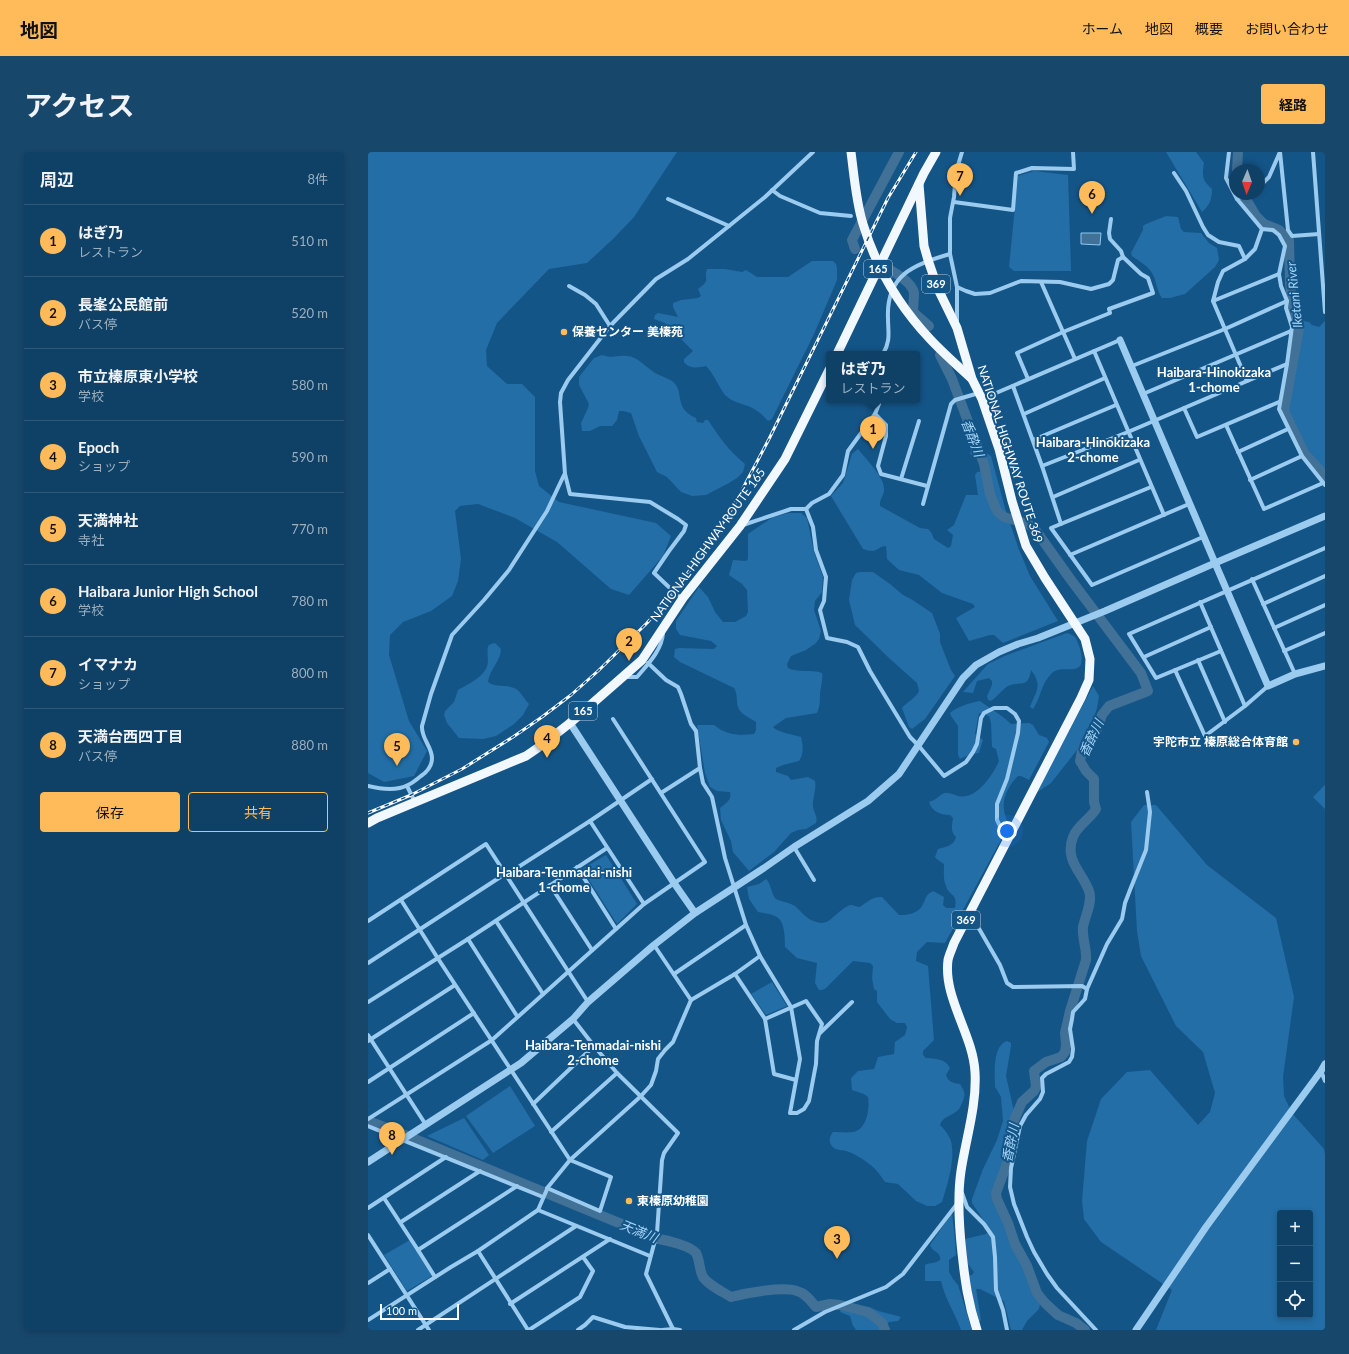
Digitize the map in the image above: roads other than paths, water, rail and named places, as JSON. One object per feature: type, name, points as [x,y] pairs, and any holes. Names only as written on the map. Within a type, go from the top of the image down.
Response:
[{"type":"highway","name":"369","points":[[851,152],[854,181],[862,223],[872,252],[886,281],[912,319],[930,339],[972,379]]},
{"type":"highway","name":"165","points":[[838,351],[924,173],[936,152]]},
{"type":"highway","name":"NATIONAL HIGHWAY ROUTE 369","points":[[919,184],[924,246],[928,260],[938,289],[957,328],[972,379],[980,396],[999,450],[1012,501],[1026,546],[1085,639],[1090,658],[1089,680],[1081,698],[954,943],[948,958],[948,985],[972,1052],[975,1072],[974,1096],[959,1185],[959,1202],[960,1230],[967,1297],[977,1330]]},
{"type":"highway","name":"NATIONAL HIGHWAY ROUTE 165","points":[[368,823],[526,756],[570,723],[642,660],[683,598],[740,526],[784,459],[826,376]]},
{"type":"street","points":[[683,598],[654,573],[686,526],[678,519],[650,502],[570,494],[564,474],[561,393],[568,380],[610,326],[656,278],[688,259],[772,190],[813,152]]},
{"type":"street","points":[[957,328],[957,286],[950,254],[950,218],[954,202],[956,172],[962,152]]},
{"type":"street","points":[[954,202],[1013,210],[1016,172],[1032,168],[1074,169],[1073,152]]},
{"type":"street","points":[[1229,152],[1226,178],[1229,184]]},
{"type":"street","points":[[1265,181],[1269,177],[1280,152]]},
{"type":"street","points":[[1280,152],[1288,230],[1292,236],[1319,234]]},
{"type":"street","points":[[1313,152],[1325,312]]},
{"type":"street","points":[[1174,173],[1186,191],[1208,235],[1218,242],[1239,246],[1245,259]]},
{"type":"street","points":[[772,190],[780,196],[820,213],[851,216]]},
{"type":"street","points":[[668,199],[728,226]]},
{"type":"street","points":[[1226,425],[1264,509],[1324,484],[1302,456],[1279,409],[1292,331],[1286,308],[1287,301],[1281,286],[1279,274],[1285,246],[1279,235],[1273,230],[1262,229],[1238,200]]},
{"type":"street","points":[[1028,379],[1017,353],[1110,313],[1109,309],[1153,293],[1148,278],[1141,274],[1123,257],[1121,251],[1109,238],[1111,219]]},
{"type":"street","points":[[1247,381],[1235,356],[1213,301],[1218,282],[1223,271],[1245,259],[1255,250],[1262,229]]},
{"type":"street","points":[[884,351],[889,342],[887,316],[889,297],[901,277],[908,271],[928,260],[950,254]]},
{"type":"street","points":[[957,286],[975,294],[990,293],[1021,281],[1060,282],[1091,289],[1109,284],[1113,280],[1118,260],[1123,257]]},
{"type":"street","points":[[1213,301],[1279,274]]},
{"type":"street","points":[[1041,282],[1075,359]]},
{"type":"street","points":[[569,286],[585,295],[596,304],[610,326]]},
{"type":"street","points":[[1132,366],[1225,329],[1287,301]]},
{"type":"street","points":[[1143,394],[1292,331]]},
{"type":"street","points":[[923,504],[951,404],[955,400],[980,396],[1013,386],[1120,340],[1268,686]]},
{"type":"street","points":[[1094,351],[1139,460],[1164,515]]},
{"type":"street","points":[[1042,466],[1128,432],[1287,364]]},
{"type":"street","points":[[1024,414],[1105,378]]},
{"type":"street","points":[[1013,386],[1061,524]]},
{"type":"street","points":[[1184,408],[1197,437],[1279,402]]},
{"type":"street","points":[[806,510],[812,503],[829,494],[843,475],[848,451],[875,414],[879,403]]},
{"type":"street","points":[[1033,440],[1116,405]]},
{"type":"street","points":[[875,414],[886,425],[886,436],[878,466],[881,474],[927,486]]},
{"type":"street","points":[[901,479],[918,421]]},
{"type":"street","points":[[1238,452],[1288,429]]},
{"type":"street","points":[[1250,480],[1302,456]]},
{"type":"street","points":[[1052,498],[1139,460]]},
{"type":"street","points":[[368,786],[377,788],[396,788],[407,786],[425,773],[431,764],[431,752],[423,735],[422,726],[431,694],[452,635],[484,600],[508,570],[547,511],[564,474]]},
{"type":"street","points":[[1151,486],[1051,528],[1092,584],[1203,537]]},
{"type":"street","points":[[1070,555],[1189,504]]},
{"type":"street","points":[[740,526],[791,509],[806,510]]},
{"type":"street","points":[[806,510],[813,527],[816,550],[826,577],[824,601],[820,610],[827,638],[848,642],[858,647],[870,672],[910,738],[918,745],[944,776],[966,762],[973,752],[977,744],[981,718],[984,713],[994,708],[1007,708],[1016,714],[1019,721],[1018,733],[1012,759],[998,804],[997,820],[1001,828],[1010,834]]},
{"type":"street","points":[[368,1162],[511,1071],[572,1019],[588,1002],[654,945],[695,913],[794,847],[868,801],[899,774],[960,682],[976,665],[1018,644],[1038,638],[1105,611],[1325,516]]},
{"type":"street","points":[[1221,651],[1156,678],[1129,634],[1323,548],[1325,554]]},
{"type":"street","points":[[1263,604],[1325,576]]},
{"type":"street","points":[[1252,579],[1295,674]]},
{"type":"street","points":[[1200,602],[1245,706]]},
{"type":"street","points":[[1274,628],[1325,605]]},
{"type":"street","points":[[1144,657],[1211,626]]},
{"type":"street","points":[[621,678],[637,676],[659,648],[663,636],[663,629]]},
{"type":"street","points":[[1284,651],[1325,633]]},
{"type":"street","points":[[1198,660],[1225,722]]},
{"type":"street","points":[[648,663],[666,680],[678,687],[691,724],[696,731],[703,783],[712,798],[725,858],[746,925],[760,956],[791,1007],[800,1059],[790,1113],[797,1113],[804,1109],[809,1101],[816,1064],[817,1041],[822,1024],[806,1001],[791,1007],[765,1019]]},
{"type":"street","points":[[1175,670],[1205,736],[1225,722],[1268,686],[1295,674],[1325,666]]},
{"type":"street","points":[[369,1119],[492,1040],[517,1016],[644,904],[705,862],[613,719]]},
{"type":"street","points":[[570,723],[695,913]]},
{"type":"street","points":[[661,793],[700,768]]},
{"type":"street","points":[[368,963],[590,821],[652,779]]},
{"type":"street","points":[[407,786],[415,803]]},
{"type":"street","points":[[1096,1330],[1047,1274],[1026,1237],[1014,1204],[1010,1187],[1011,1168],[1020,1126],[1026,1115],[1040,1099],[1042,1092],[1042,1078],[1046,1074],[1069,1062],[1072,1057],[1073,1049],[1070,1029],[1073,1012],[1085,999],[1087,989],[1107,944],[1122,920],[1130,890],[1146,850],[1150,812],[1147,792]]},
{"type":"street","points":[[590,821],[644,904]]},
{"type":"street","points":[[368,921],[486,844],[588,1002]]},
{"type":"street","points":[[794,847],[814,880]]},
{"type":"street","points":[[368,1002],[608,848]]},
{"type":"street","points":[[577,867],[616,929]]},
{"type":"street","points":[[550,886],[592,950]]},
{"type":"street","points":[[401,900],[570,1160],[611,1177],[600,1211],[547,1188]]},
{"type":"street","points":[[970,913],[1000,965],[1007,983],[1013,987],[1082,986],[1087,989]]},
{"type":"street","points":[[496,921],[543,994]]},
{"type":"street","points":[[674,974],[746,925]]},
{"type":"street","points":[[468,939],[517,1016]]},
{"type":"street","points":[[654,945],[691,1000]]},
{"type":"street","points":[[368,1320],[478,1251],[538,1210],[547,1188],[570,1160],[640,1097],[651,1085],[658,1059],[673,1042],[691,1000],[735,974],[760,956]]},
{"type":"street","points":[[735,974],[765,1019],[774,1074],[796,1080]]},
{"type":"street","points":[[426,1125],[369,1038],[455,985]]},
{"type":"street","points":[[820,1034],[852,1002]]},
{"type":"street","points":[[368,1082],[474,1013]]},
{"type":"street","points":[[572,1019],[617,1073],[678,1133],[664,1153],[662,1160],[657,1233],[646,1274],[673,1329]]},
{"type":"street","points":[[533,1104],[594,1046]]},
{"type":"street","points":[[1136,1330],[1206,1227],[1325,1064]]},
{"type":"street","points":[[1321,1071],[1325,1081]]},
{"type":"street","points":[[551,1132],[617,1073]]},
{"type":"street","points":[[368,1126],[543,1197]]},
{"type":"street","points":[[368,1208],[446,1157]]},
{"type":"street","points":[[401,1222],[480,1171]]},
{"type":"street","points":[[959,1185],[967,1207],[984,1224],[993,1237],[996,1290],[1003,1310],[1007,1330]]},
{"type":"street","points":[[418,1250],[517,1186]]},
{"type":"street","points":[[384,1198],[401,1222],[435,1277]]},
{"type":"street","points":[[794,1330],[835,1307],[886,1287],[903,1274],[959,1202]]},
{"type":"street","points":[[538,1210],[650,1256]]},
{"type":"street","points":[[418,1330],[576,1226]]},
{"type":"street","points":[[368,1235],[370,1243],[390,1269],[429,1330]]},
{"type":"street","points":[[510,1304],[610,1239]]},
{"type":"street","points":[[478,1251],[494,1279],[528,1330],[580,1297],[593,1270],[583,1257]]},
{"type":"street","points":[[368,1283],[390,1269]]},
{"type":"street","points":[[578,1330],[585,1326],[593,1317],[625,1327],[680,1330]]},
{"type":"waterway","name":"香酔川","points":[[855,249],[852,240],[899,152]]},
{"type":"waterway","name":"Iketani River","points":[[1237,164],[1238,152]]},
{"type":"waterway","name":"Iketani River","points":[[1247,200],[1256,216],[1264,224],[1279,230],[1289,240],[1290,283],[1293,311],[1299,328],[1284,411],[1304,453],[1325,476]]},
{"type":"waterway","name":"香酔川","points":[[885,267],[902,278],[913,289],[913,312],[929,326]]},
{"type":"waterway","name":"香酔川","points":[[940,355],[952,379],[984,464],[990,494],[998,512],[1004,517],[1028,524],[1034,528],[1141,673],[1148,691],[1109,706],[1102,715],[1097,730],[1089,738],[1082,751],[1080,761],[1086,771],[1094,779],[1094,802],[1096,809],[1075,833],[1071,845],[1071,852],[1075,866],[1086,884],[1090,895],[1083,927],[1086,960],[1070,1011],[1065,1033],[1065,1052],[1061,1057],[1046,1062],[1034,1071],[1036,1087],[1034,1091],[1022,1102],[1012,1125],[1009,1158],[996,1193],[1015,1244],[1027,1266],[1037,1293],[1058,1315],[1076,1323],[1085,1330]]},
{"type":"waterway","name":"天満川","points":[[368,1121],[658,1239],[689,1248],[696,1253],[705,1280],[731,1297],[783,1289],[797,1291],[807,1297],[816,1307],[830,1304],[868,1312],[882,1323],[885,1330]]},
{"type":"railway","points":[[368,813],[411,795],[462,769],[542,717],[571,695],[598,671],[647,623],[674,592],[732,509],[769,439],[888,198],[916,152]]},
{"type":"place","name":"イマナカ","points":[[960,196]]},
{"type":"place","name":"Haibara Junior High School","points":[[1092,214]]},
{"type":"place","name":"保養センター 美榛苑","points":[[564,332]]},
{"type":"place","name":"はぎ乃","points":[[873,449]]},
{"type":"place","name":"長峯公民館前","points":[[629,661]]},
{"type":"place","name":"宇陀市立 榛原総合体育館","points":[[1296,742]]},
{"type":"place","name":"Epoch","points":[[547,758]]},
{"type":"place","name":"天満神社","points":[[397,766]]},
{"type":"place","name":"天満台西四丁目","points":[[392,1155]]},
{"type":"place","name":"東榛原幼稚園","points":[[629,1201]]},
{"type":"place","name":"市立榛原東小学校","points":[[837,1259]]},
{"type":"district","name":"Haibara-Hinokizaka 1-chome","points":[[1214,380]]},
{"type":"district","name":"Haibara-Hinokizaka 2-chome","points":[[1093,450]]},
{"type":"district","name":"Haibara-Tenmadai-nishi 1-chome","points":[[564,880]]},
{"type":"district","name":"Haibara-Tenmadai-nishi 2-chome","points":[[593,1052]]}]
